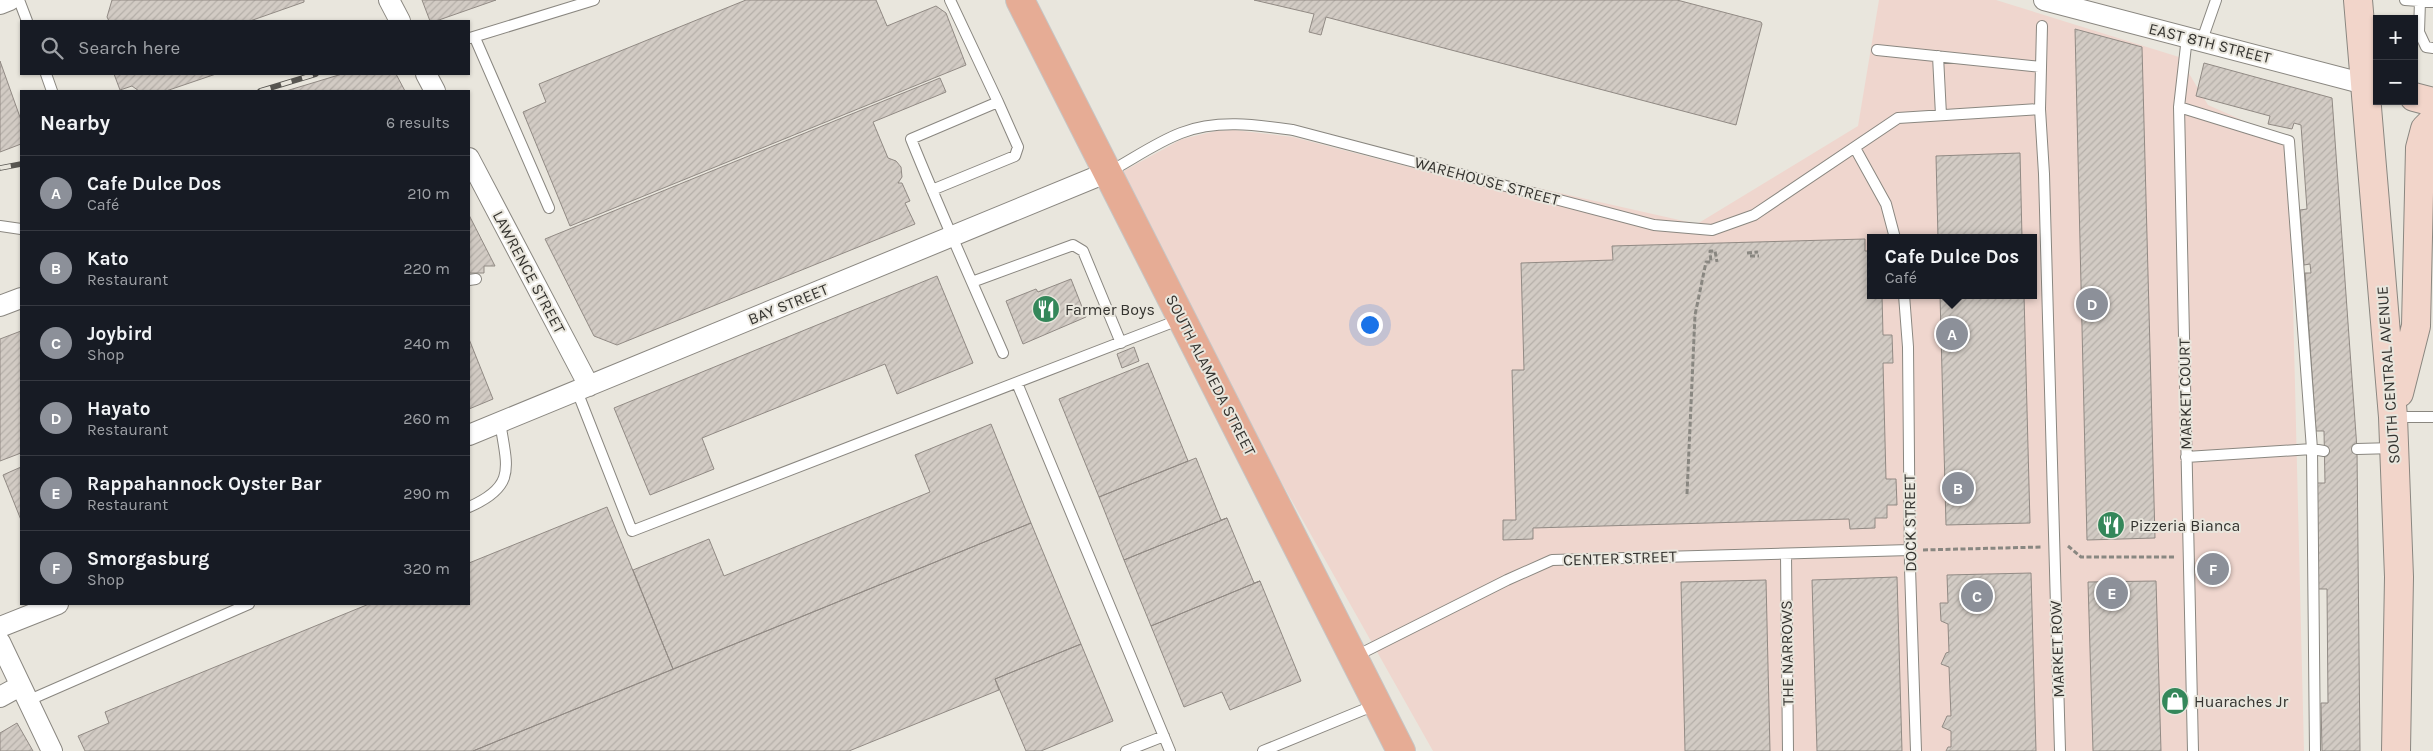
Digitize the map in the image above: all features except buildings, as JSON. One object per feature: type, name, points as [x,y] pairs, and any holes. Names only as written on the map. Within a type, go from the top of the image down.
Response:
[{"type":"main road","name":"SOUTH ALAMEDA STREET","points":[[1020,0],[1401,751]]},
{"type":"main road","name":"SOUTH CENTRAL AVENUE","points":[[2358,0],[2371,85],[2393,417],[2399,577],[2396,751]]},
{"type":"main road","points":[[2418,98],[2433,102]]},
{"type":"main road","points":[[2393,417],[2416,326],[2420,148],[2425,129],[2433,121]]},
{"type":"street","points":[[0,4],[10,0]]},
{"type":"street","points":[[389,0],[399,20]]},
{"type":"street","name":"EAST 8TH STREET","points":[[2044,0],[2371,85]]},
{"type":"street","points":[[427,75],[434,90]]},
{"type":"street","name":"LAWRENCE STREET","points":[[470,160],[583,388]]},
{"type":"street","name":"BAY STREET","points":[[470,435],[1108,172]]},
{"type":"street","points":[[0,306],[20,298]]},
{"type":"street","points":[[0,628],[56,605]]},
{"type":"street","points":[[0,642],[52,751]]},
{"type":"street","points":[[0,697],[23,693]]},
{"type":"lane","points":[[19,0],[27,20]]},
{"type":"lane","points":[[550,208],[472,38],[594,0]]},
{"type":"lane","points":[[932,190],[1015,156],[1018,147],[950,0]]},
{"type":"lane","name":"MARKET COURT","points":[[2193,751],[2179,108],[2194,38],[2216,0]]},
{"type":"lane","points":[[2405,0],[2433,2]]},
{"type":"lane","points":[[2420,1],[2419,32],[2426,47],[2433,48]]},
{"type":"lane","name":"MARKET ROW","points":[[2042,26],[2040,109],[2044,174],[2060,751]]},
{"type":"lane","points":[[1877,50],[2041,67]]},
{"type":"lane","points":[[1938,56],[1940,115]]},
{"type":"lane","points":[[46,75],[52,90]]},
{"type":"lane","points":[[998,102],[911,139],[951,237],[1003,353]]},
{"type":"lane","points":[[2179,108],[2289,140],[2312,448],[2315,751]]},
{"type":"lane","name":"WAREHOUSE STREET","points":[[1108,172],[1181,133],[1213,125],[1264,126],[1293,130],[1654,226],[1712,230],[1754,215],[1898,118],[2040,109]]},
{"type":"lane","points":[[1855,148],[1886,204],[1894,234]]},
{"type":"lane","points":[[0,226],[20,229]]},
{"type":"lane","points":[[972,282],[1073,245],[1083,251],[1121,343]]},
{"type":"lane","name":"DOCK STREET","points":[[1904,299],[1908,347],[1910,550],[1916,751]]},
{"type":"lane","points":[[583,388],[632,531],[1182,319]]},
{"type":"lane","points":[[1017,383],[1170,751]]},
{"type":"lane","points":[[2393,417],[2433,417]]},
{"type":"lane","points":[[470,507],[489,498],[502,485],[507,469],[500,422]]},
{"type":"lane","points":[[2186,457],[2312,448],[2324,451]]},
{"type":"lane","points":[[2357,449],[2394,448]]},
{"type":"lane","name":"CENTER STREET","points":[[1353,658],[1531,568],[1552,560],[1910,550]]},
{"type":"lane","name":"THE NARROWS","points":[[1786,554],[1788,751]]},
{"type":"lane","points":[[23,693],[246,605]]},
{"type":"lane","points":[[1263,751],[1377,704]]},
{"type":"lane","points":[[1126,751],[1164,736]]},
{"type":"path","points":[[1687,494],[1695,315],[1706,262],[1711,262],[1710,251],[1715,251],[1717,262]]},
{"type":"path","points":[[1746,253],[1759,254],[1750,256]]},
{"type":"path","points":[[2068,546],[2081,557],[2189,557]]},
{"type":"path","points":[[1910,550],[2042,547]]},
{"type":"shaded area","points":[[1879,0],[1996,0],[2179,57],[2208,105],[2289,141],[2304,751],[1433,751],[1187,315],[1120,173],[1182,139],[1216,131],[1234,130],[1293,137],[1459,180],[1533,187],[1697,224],[1858,126]]},
{"type":"railway","points":[[263,90],[313,75]]},
{"type":"railway","points":[[0,168],[20,164]]},
{"type":"place","name":"Hayato","points":[[2092,304]]},
{"type":"place","name":"Farmer Boys","points":[[1046,309]]},
{"type":"place","name":"Cafe Dulce Dos","points":[[1952,334]]},
{"type":"place","name":"Kato","points":[[1958,488]]},
{"type":"place","name":"Pizzeria Bianca","points":[[2111,525]]},
{"type":"place","name":"Smorgasburg","points":[[2213,569]]},
{"type":"place","name":"Rappahannock Oyster Bar","points":[[2112,593]]},
{"type":"place","name":"Joybird","points":[[1977,596]]},
{"type":"place","name":"Huaraches Jr","points":[[2175,701]]}]
